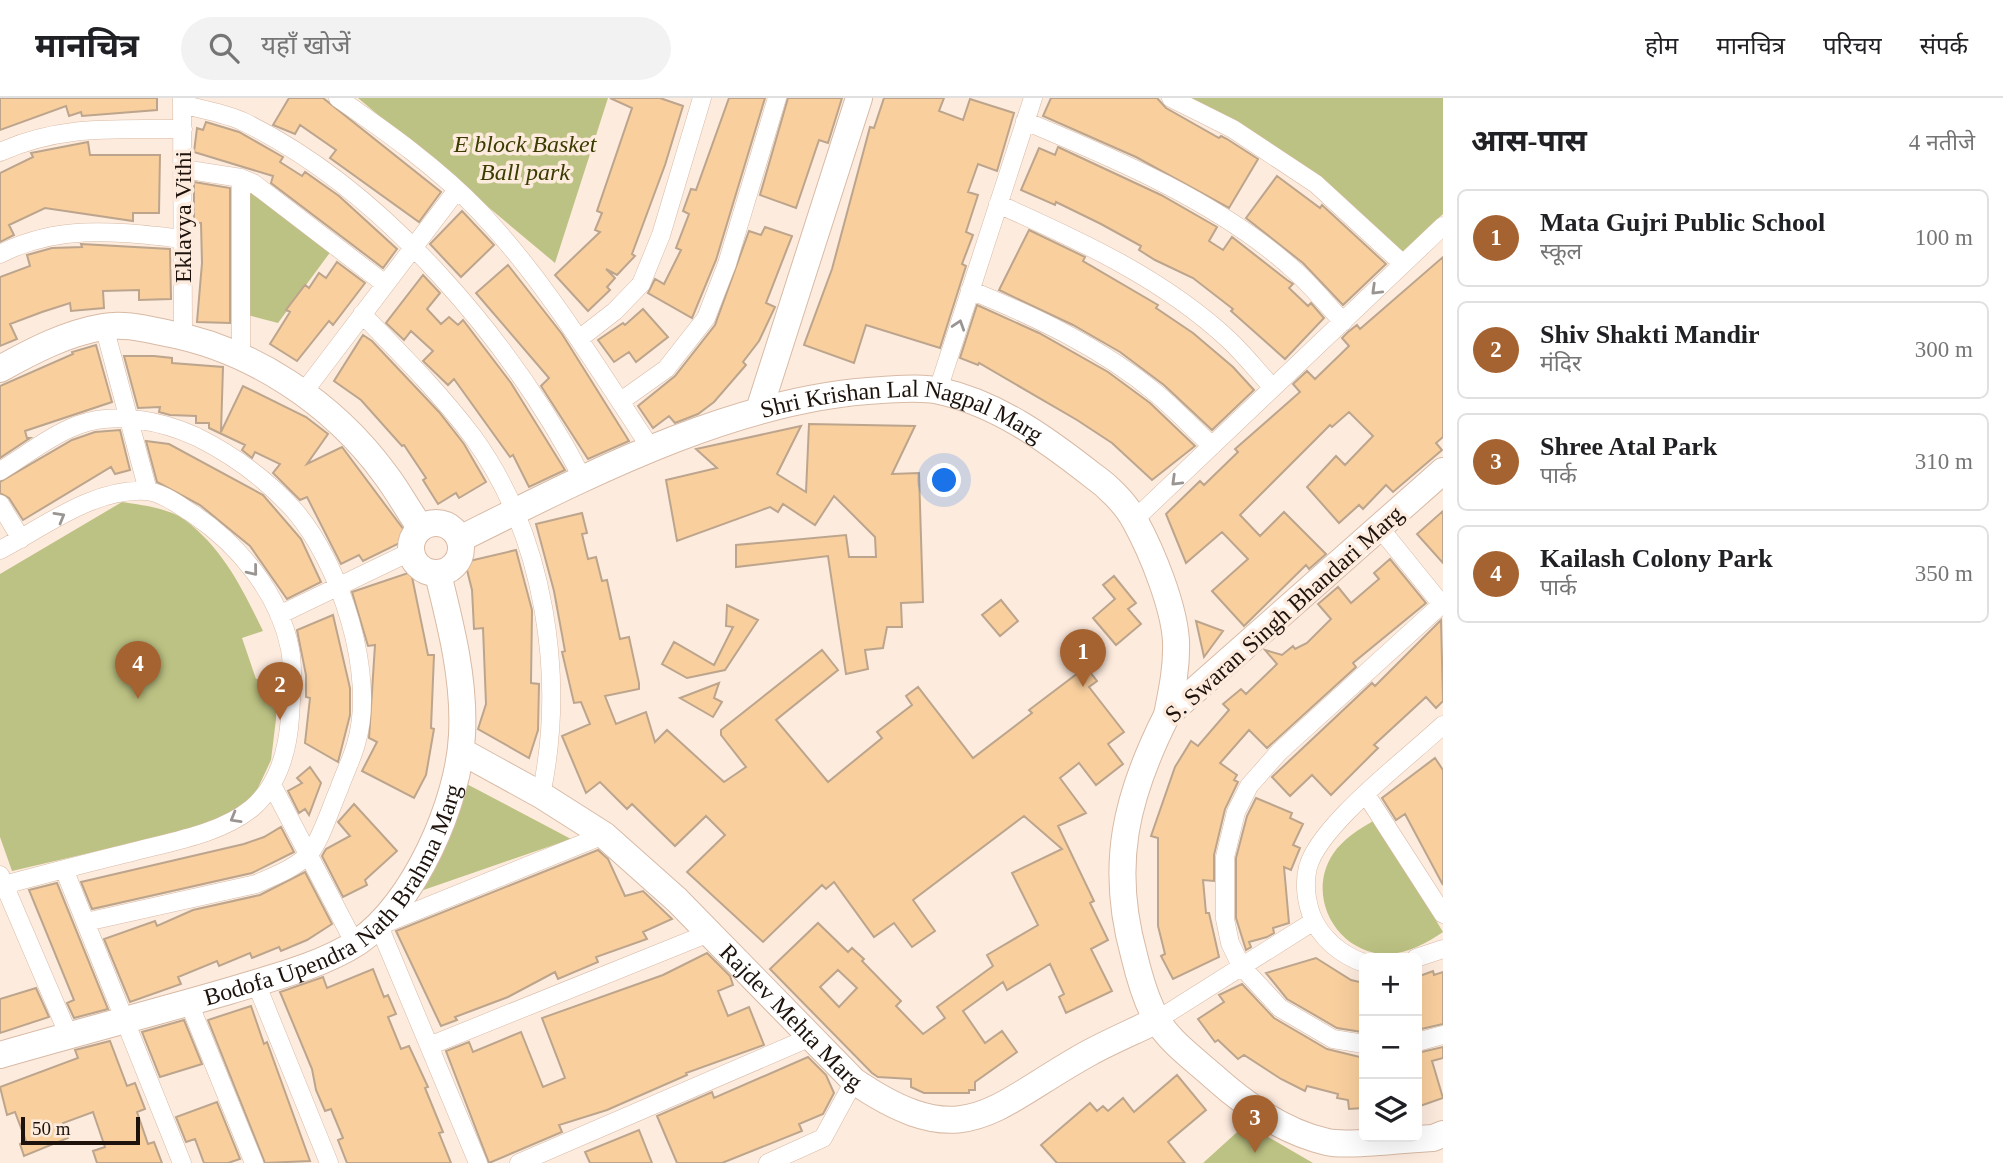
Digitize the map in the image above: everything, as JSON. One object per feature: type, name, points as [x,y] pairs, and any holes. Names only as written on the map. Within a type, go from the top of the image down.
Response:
[{"type":"street","points":[[338,98],[392,135],[457,190],[499,234],[579,339],[652,450]]},
{"type":"street","points":[[579,339],[615,312],[641,285],[661,235],[702,98]]},
{"type":"street","points":[[621,401],[666,369],[706,318],[727,264],[777,98]]},
{"type":"street","name":"Shri Krishan Lal Nagpal Marg","points":[[859,98],[759,410],[855,391],[938,390],[973,401],[1040,436],[1104,484],[1135,519],[1165,594],[1176,638],[1176,669],[1167,715]]},
{"type":"street","points":[[938,390],[1032,98]]},
{"type":"street","points":[[1171,98],[1233,129],[1316,184],[1403,264]]},
{"type":"street","points":[[182,101],[241,121],[297,151],[414,246],[497,345],[540,405],[584,481]]},
{"type":"street","name":"Eklavya Vithi","points":[[182,101],[183,336]]},
{"type":"street","points":[[1025,121],[1106,155],[1245,232],[1295,271],[1343,321]]},
{"type":"street","points":[[0,152],[32,138],[68,130],[183,130]]},
{"type":"street","points":[[183,169],[241,178],[338,245],[385,284]]},
{"type":"street","points":[[241,178],[241,354]]},
{"type":"street","points":[[303,393],[457,190]]},
{"type":"street","points":[[998,204],[1125,266],[1182,301],[1229,341],[1273,388]]},
{"type":"street","points":[[1135,519],[1443,226]]},
{"type":"street","points":[[0,254],[18,244],[65,231],[102,230],[184,239]]},
{"type":"street","points":[[970,290],[1049,324],[1124,369],[1158,394],[1212,446]]},
{"type":"street","points":[[362,314],[417,370],[473,438],[515,512],[535,576],[549,656],[551,721],[541,795]]},
{"type":"street","points":[[104,326],[148,491]]},
{"type":"street","points":[[0,369],[45,346],[104,326],[138,328],[183,336],[241,354],[303,393],[350,434],[385,473],[420,527]]},
{"type":"street","points":[[460,539],[652,450],[759,410]]},
{"type":"street","points":[[0,471],[78,425],[129,418],[175,427],[213,445],[257,475],[294,510],[318,544],[337,586],[356,642],[360,676],[357,742],[310,854],[282,873],[256,884],[86,922]]},
{"type":"street","name":"S. Swaran Singh Bhandari Marg","points":[[1443,471],[1167,715],[1142,769],[1132,799],[1124,834],[1121,880],[1124,918],[1139,975],[1157,1020],[1240,1100],[1333,1153],[1433,1138],[1443,1134]]},
{"type":"street","points":[[0,550],[85,503],[124,493],[148,491],[173,502],[214,528],[257,574],[279,614],[289,648],[292,678],[289,739],[272,785],[252,808],[222,825],[64,869],[2,880],[69,1036]]},
{"type":"street","points":[[0,504],[21,539]]},
{"type":"street","points":[[443,523],[453,529],[460,539],[461,551],[457,562],[449,570],[438,574],[420,568],[410,552],[411,538],[420,527],[443,523]]},
{"type":"street","points":[[1359,1043],[1334,1039],[1280,1008],[1241,966],[1230,943],[1224,919],[1224,880],[1225,857],[1236,812],[1250,786],[1279,752],[1442,606],[1379,527]]},
{"type":"street","points":[[279,614],[410,552]]},
{"type":"street","name":"Bodofa Upendra Nath Brahma Marg","points":[[0,1055],[256,983],[355,944],[392,913],[423,862],[447,801],[461,751],[461,701],[452,628],[438,574]]},
{"type":"street","points":[[1359,961],[1341,953],[1314,921],[1305,886],[1308,867],[1329,831],[1440,736]]},
{"type":"street","name":"Rajdev Mehta Marg","points":[[461,751],[541,795],[604,835],[709,933],[854,1081],[886,1103],[929,1118],[967,1120],[1002,1108],[1089,1053],[1157,1020]]},
{"type":"street","points":[[272,785],[355,944]]},
{"type":"street","points":[[1367,796],[1443,914]]},
{"type":"street","points":[[478,1163],[379,926],[604,835]]},
{"type":"street","points":[[64,869],[182,1163]]},
{"type":"street","points":[[1157,1020],[1314,921]]},
{"type":"street","points":[[429,1046],[709,933]]},
{"type":"street","points":[[1422,956],[1443,948]]},
{"type":"street","points":[[256,983],[330,1163]]},
{"type":"street","points":[[189,1003],[254,1163]]},
{"type":"street","points":[[1422,1041],[1443,1035]]},
{"type":"street","points":[[519,1163],[811,1037]]},
{"type":"street","points":[[768,1163],[823,1138],[854,1081]]},
{"type":"green space","name":"E block Basket Ball park","points":[[358,98],[608,98],[555,263]]},
{"type":"green space","points":[[1186,98],[1443,98],[1443,214],[1400,254]]},
{"type":"green space","points":[[248,180],[337,243],[278,323],[244,314]]},
{"type":"green space","points":[[122,502],[163,510],[185,520],[211,544],[239,585],[263,631],[242,638],[256,679],[277,673],[276,719],[271,760],[257,790],[243,807],[205,826],[12,871],[0,837],[0,574]]},
{"type":"green space","points":[[461,781],[571,839],[412,894]]},
{"type":"green space","points":[[1375,820],[1443,932],[1417,947],[1396,953],[1371,952],[1354,945],[1341,934],[1331,920],[1325,904],[1325,870],[1337,849],[1357,831]]},
{"type":"green space","points":[[1246,1124],[1313,1163],[1203,1163]]},
{"type":"building","points":[[0,98],[157,98],[157,110],[82,116],[81,112],[69,116],[66,106],[0,130]]},
{"type":"building","points":[[289,98],[323,98],[441,192],[419,222],[330,158],[336,150],[300,125],[295,134],[273,125]]},
{"type":"building","points":[[610,98],[660,98],[683,106],[665,165],[632,254],[635,256],[617,275],[606,269],[615,278],[607,287],[610,290],[588,311],[555,275],[600,232],[595,230],[602,213],[597,211],[632,108]]},
{"type":"building","points":[[729,98],[765,98],[716,260],[692,318],[648,293],[655,279],[664,284],[681,250],[676,248],[689,214],[683,211],[691,189],[696,190]]},
{"type":"building","points":[[788,98],[842,98],[828,143],[819,140],[796,208],[760,195]]},
{"type":"building","points":[[884,98],[944,98],[939,111],[963,120],[970,99],[1014,113],[997,171],[978,164],[968,192],[978,195],[966,232],[973,235],[962,264],[966,266],[940,348],[866,325],[854,363],[804,345],[832,269],[870,127],[874,128]]},
{"type":"building","points":[[1051,98],[1157,98],[1166,108],[1219,138],[1221,136],[1227,139],[1258,159],[1229,208],[1136,157],[1043,116]]},
{"type":"building","points":[[206,122],[239,132],[283,157],[280,162],[302,176],[305,172],[339,196],[397,249],[383,268],[271,183],[273,176],[194,152],[197,128],[203,130]]},
{"type":"building","points":[[88,142],[90,155],[160,155],[159,213],[133,213],[133,221],[45,208],[9,225],[14,235],[0,242],[0,173],[33,157],[31,153]]},
{"type":"building","points":[[1058,147],[1161,195],[1217,227],[1209,241],[1223,250],[1232,237],[1293,284],[1289,288],[1308,306],[1311,303],[1324,318],[1285,359],[1231,311],[1233,309],[1193,278],[1155,260],[1139,250],[1141,246],[1101,224],[1056,202],[1055,205],[1021,190],[1039,148],[1055,155]]},
{"type":"building","points":[[1277,176],[1320,208],[1322,205],[1386,264],[1343,305],[1303,263],[1246,218]]},
{"type":"building","points":[[194,182],[230,188],[230,323],[197,322],[202,263],[201,223],[194,223]]},
{"type":"building","points":[[462,211],[494,245],[461,277],[430,244]]},
{"type":"building","points":[[765,227],[792,236],[766,303],[775,307],[759,341],[743,362],[746,365],[714,402],[698,414],[675,423],[669,416],[653,428],[638,406],[675,376],[715,325],[749,231],[761,235]]},
{"type":"building","points":[[1029,230],[1085,257],[1083,261],[1158,305],[1156,308],[1193,333],[1233,367],[1254,390],[1212,430],[1164,385],[1120,352],[1073,325],[999,290]]},
{"type":"building","points":[[81,244],[170,249],[171,299],[139,300],[139,290],[103,291],[104,308],[71,311],[70,303],[42,312],[10,324],[17,339],[0,346],[0,277],[30,266],[27,255],[52,248],[82,247]]},
{"type":"building","points":[[1443,257],[1443,437],[1436,443],[1442,450],[1393,492],[1386,485],[1363,509],[1359,505],[1339,523],[1307,487],[1336,456],[1345,465],[1373,436],[1349,412],[1332,427],[1330,425],[1240,515],[1260,536],[1284,512],[1326,554],[1309,569],[1306,565],[1244,626],[1212,591],[1248,559],[1222,532],[1186,563],[1166,514],[1200,481],[1204,485],[1238,452],[1235,449],[1300,392],[1293,384],[1307,371],[1315,379],[1349,346],[1342,338],[1348,332],[1357,325],[1360,329]]},
{"type":"building","points":[[337,262],[365,283],[333,325],[329,321],[297,361],[270,344],[290,312],[286,310],[305,285],[309,288],[319,273],[326,278]]},
{"type":"building","points":[[508,265],[562,334],[629,441],[588,459],[541,386],[549,378],[476,293]]},
{"type":"building","points":[[423,275],[440,293],[427,309],[441,324],[449,317],[458,325],[463,320],[511,383],[565,470],[529,487],[513,455],[510,457],[454,379],[448,385],[423,361],[433,351],[411,331],[404,340],[386,323]]},
{"type":"building","points":[[977,305],[1039,333],[1108,372],[1150,403],[1195,446],[1152,480],[1112,443],[1077,420],[979,363],[978,365],[960,358]]},
{"type":"building","points":[[643,309],[668,337],[636,362],[629,352],[614,362],[598,340],[623,323],[625,325]]},
{"type":"building","points":[[363,335],[372,341],[439,412],[464,444],[486,482],[459,498],[456,493],[438,504],[423,480],[426,478],[404,445],[402,446],[361,400],[334,381]]},
{"type":"building","points":[[96,345],[112,402],[25,431],[27,438],[30,438],[0,458],[0,386],[73,354],[72,352]]},
{"type":"building","points":[[124,356],[172,358],[172,363],[223,367],[221,432],[243,386],[306,417],[328,434],[307,464],[342,447],[410,538],[363,561],[359,555],[341,564],[307,497],[300,500],[273,473],[280,464],[255,452],[252,458],[242,450],[245,445],[209,428],[209,423],[196,423],[196,416],[170,415],[159,412],[160,407],[138,408]]},
{"type":"building","points":[[809,424],[915,426],[892,474],[919,473],[923,602],[901,603],[902,627],[887,627],[883,648],[865,650],[868,669],[846,674],[828,556],[736,567],[736,545],[846,535],[849,557],[876,557],[875,537],[834,496],[815,525],[783,504],[778,512],[770,507],[677,541],[666,480],[717,468],[696,449],[801,426],[777,474],[806,492]]},
{"type":"building","points":[[120,430],[130,470],[115,474],[111,467],[23,520],[9,498],[0,493],[0,482],[72,440],[95,432]]},
{"type":"building","points":[[146,441],[169,444],[263,495],[301,539],[321,582],[287,599],[250,546],[200,505],[157,482]]},
{"type":"building","points":[[1443,511],[1443,563],[1417,534]]},
{"type":"building","points":[[582,513],[587,533],[582,534],[588,559],[596,557],[602,581],[607,580],[620,639],[629,637],[639,683],[639,689],[605,696],[616,724],[646,712],[655,742],[667,730],[724,782],[746,767],[721,735],[721,730],[822,650],[838,670],[776,720],[828,782],[882,738],[877,732],[912,705],[906,696],[918,687],[973,758],[1032,713],[1029,710],[1086,667],[1097,681],[1089,687],[1124,732],[1108,744],[1123,764],[1096,785],[1079,763],[1060,778],[1086,813],[1058,826],[1094,901],[1090,903],[1108,940],[1091,949],[1112,991],[1066,1013],[1059,997],[1064,994],[1050,964],[1007,990],[1003,982],[963,1011],[985,1043],[1002,1031],[1017,1052],[975,1082],[975,1090],[969,1090],[969,1093],[924,1093],[911,1087],[911,1079],[878,1077],[872,1073],[770,969],[818,923],[848,952],[852,948],[864,959],[862,961],[901,1001],[896,1006],[923,1034],[945,1018],[937,1007],[993,966],[987,955],[1038,925],[1012,873],[1062,849],[1024,816],[913,900],[935,931],[912,947],[894,923],[874,937],[834,882],[826,889],[822,885],[763,942],[687,872],[725,835],[706,816],[675,846],[632,804],[627,809],[600,782],[586,793],[562,736],[590,724],[581,702],[574,703],[562,652],[565,651],[554,591],[536,524]],"holes":[[[838,970],[857,988],[839,1007],[820,987]]]},
{"type":"building","points":[[516,550],[532,610],[531,683],[539,684],[538,730],[529,758],[478,729],[486,704],[483,628],[474,629],[472,590],[465,562]]},
{"type":"building","points":[[1390,559],[1426,603],[1353,663],[1356,667],[1267,748],[1249,730],[1220,763],[1237,775],[1234,780],[1238,782],[1225,809],[1214,855],[1214,881],[1203,880],[1206,913],[1209,913],[1219,957],[1173,979],[1161,956],[1165,954],[1158,926],[1158,838],[1151,836],[1175,767],[1191,741],[1198,746],[1229,710],[1223,704],[1241,689],[1246,694],[1277,664],[1265,650],[1282,655],[1293,646],[1295,649],[1307,643],[1331,619],[1318,604],[1338,587],[1351,603],[1379,579],[1374,573]]},
{"type":"building","points":[[411,572],[428,655],[434,655],[431,728],[434,729],[426,775],[414,798],[362,771],[377,742],[369,738],[375,645],[368,646],[352,592]]},
{"type":"building","points":[[1114,576],[1136,603],[1128,609],[1141,624],[1116,645],[1093,618],[1115,599],[1103,585]]},
{"type":"building","points":[[1001,600],[1018,621],[1000,636],[982,615]]},
{"type":"building","points":[[727,605],[758,620],[725,670],[687,678],[662,664],[674,642],[714,665],[733,627],[726,626]]},
{"type":"building","points":[[333,615],[350,688],[350,715],[338,762],[305,743],[310,698],[306,697],[306,675],[297,630]]},
{"type":"building","points":[[1441,620],[1443,701],[1436,708],[1426,697],[1374,745],[1378,748],[1331,795],[1312,775],[1290,796],[1272,777],[1372,683],[1375,686]]},
{"type":"building","points":[[1196,621],[1223,631],[1204,657]]},
{"type":"building","points":[[719,683],[714,698],[722,702],[713,717],[680,698]]},
{"type":"building","points":[[1435,758],[1443,770],[1443,885],[1405,814],[1396,820],[1382,798]]},
{"type":"building","points":[[310,767],[321,783],[309,815],[305,809],[299,813],[288,791],[302,783],[297,778]]},
{"type":"building","points":[[1256,798],[1292,813],[1290,818],[1303,824],[1293,845],[1300,848],[1291,870],[1284,867],[1289,923],[1273,928],[1274,933],[1267,937],[1249,942],[1251,947],[1246,950],[1236,918],[1236,858],[1247,816]]},
{"type":"building","points":[[354,804],[397,851],[365,880],[367,885],[343,897],[322,856],[326,849],[350,836],[338,822]]},
{"type":"building","points":[[281,827],[294,852],[252,873],[92,909],[81,882],[244,844]]},
{"type":"building","points":[[598,850],[608,859],[625,896],[643,891],[672,919],[643,932],[647,939],[596,957],[598,962],[558,979],[555,972],[508,997],[455,1017],[457,1020],[441,1026],[396,931]]},
{"type":"building","points":[[305,872],[332,924],[307,940],[281,951],[279,947],[252,958],[250,953],[219,966],[217,961],[178,977],[181,984],[130,1002],[104,939],[155,921],[157,926],[193,910],[260,895]]},
{"type":"building","points":[[57,883],[108,1009],[74,1018],[67,1003],[74,1000],[29,890]]},
{"type":"building","points":[[707,953],[730,976],[733,985],[718,991],[728,1016],[749,1007],[764,1045],[686,1073],[687,1075],[607,1110],[559,1125],[562,1132],[489,1163],[446,1051],[469,1042],[473,1052],[521,1032],[543,1087],[565,1078],[542,1018],[663,975]]},
{"type":"building","points":[[1316,958],[1351,980],[1359,982],[1359,1032],[1337,1028],[1287,999],[1266,973]]},
{"type":"building","points":[[373,969],[384,997],[388,995],[396,1014],[388,1017],[401,1049],[409,1046],[428,1087],[425,1088],[443,1132],[439,1133],[451,1163],[347,1163],[338,1140],[343,1138],[331,1109],[325,1111],[316,1090],[312,1069],[280,992],[323,977],[327,988]]},
{"type":"building","points":[[1433,971],[1434,975],[1443,972],[1443,1024],[1422,1029],[1422,1016],[1422,975]]},
{"type":"building","points":[[1242,984],[1274,1018],[1327,1049],[1359,1057],[1359,1108],[1349,1109],[1348,1100],[1337,1098],[1338,1094],[1307,1086],[1305,1091],[1244,1055],[1238,1059],[1218,1040],[1215,1042],[1198,1019],[1224,1002],[1219,995]]},
{"type":"building","points":[[36,988],[49,1017],[0,1033],[0,999]]},
{"type":"building","points":[[251,1006],[264,1044],[267,1042],[310,1161],[265,1163],[208,1020]]},
{"type":"building","points":[[184,1020],[202,1064],[160,1077],[142,1032]]},
{"type":"building","points":[[110,1041],[127,1086],[135,1083],[145,1109],[137,1112],[148,1144],[154,1142],[162,1163],[97,1163],[93,1151],[105,1147],[93,1112],[63,1123],[68,1138],[24,1156],[20,1144],[26,1141],[15,1112],[7,1115],[0,1087],[78,1058],[75,1050]]},
{"type":"building","points":[[1443,1047],[1443,1058],[1432,1061],[1443,1098],[1422,1105],[1422,1079],[1422,1052]]},
{"type":"building","points":[[808,1057],[826,1075],[834,1093],[823,1114],[799,1124],[802,1131],[722,1163],[677,1163],[657,1116],[712,1092],[714,1098]]},
{"type":"building","points":[[1177,1075],[1206,1110],[1168,1142],[1185,1163],[1057,1163],[1041,1145],[1090,1103],[1097,1111],[1103,1106],[1108,1111],[1123,1098],[1134,1112]]},
{"type":"building","points":[[217,1102],[240,1159],[228,1163],[204,1163],[195,1139],[186,1142],[176,1117]]},
{"type":"building","points":[[639,1130],[652,1163],[590,1163],[585,1152]]},
{"type":"place","name":"Mata Gujri Public School","points":[[1083,687]]},
{"type":"place","name":"Kailash Colony Park","points":[[138,699]]},
{"type":"place","name":"Shiv Shakti Mandir","points":[[280,720]]},
{"type":"place","name":"Shree Atal Park","points":[[1255,1153]]}]
